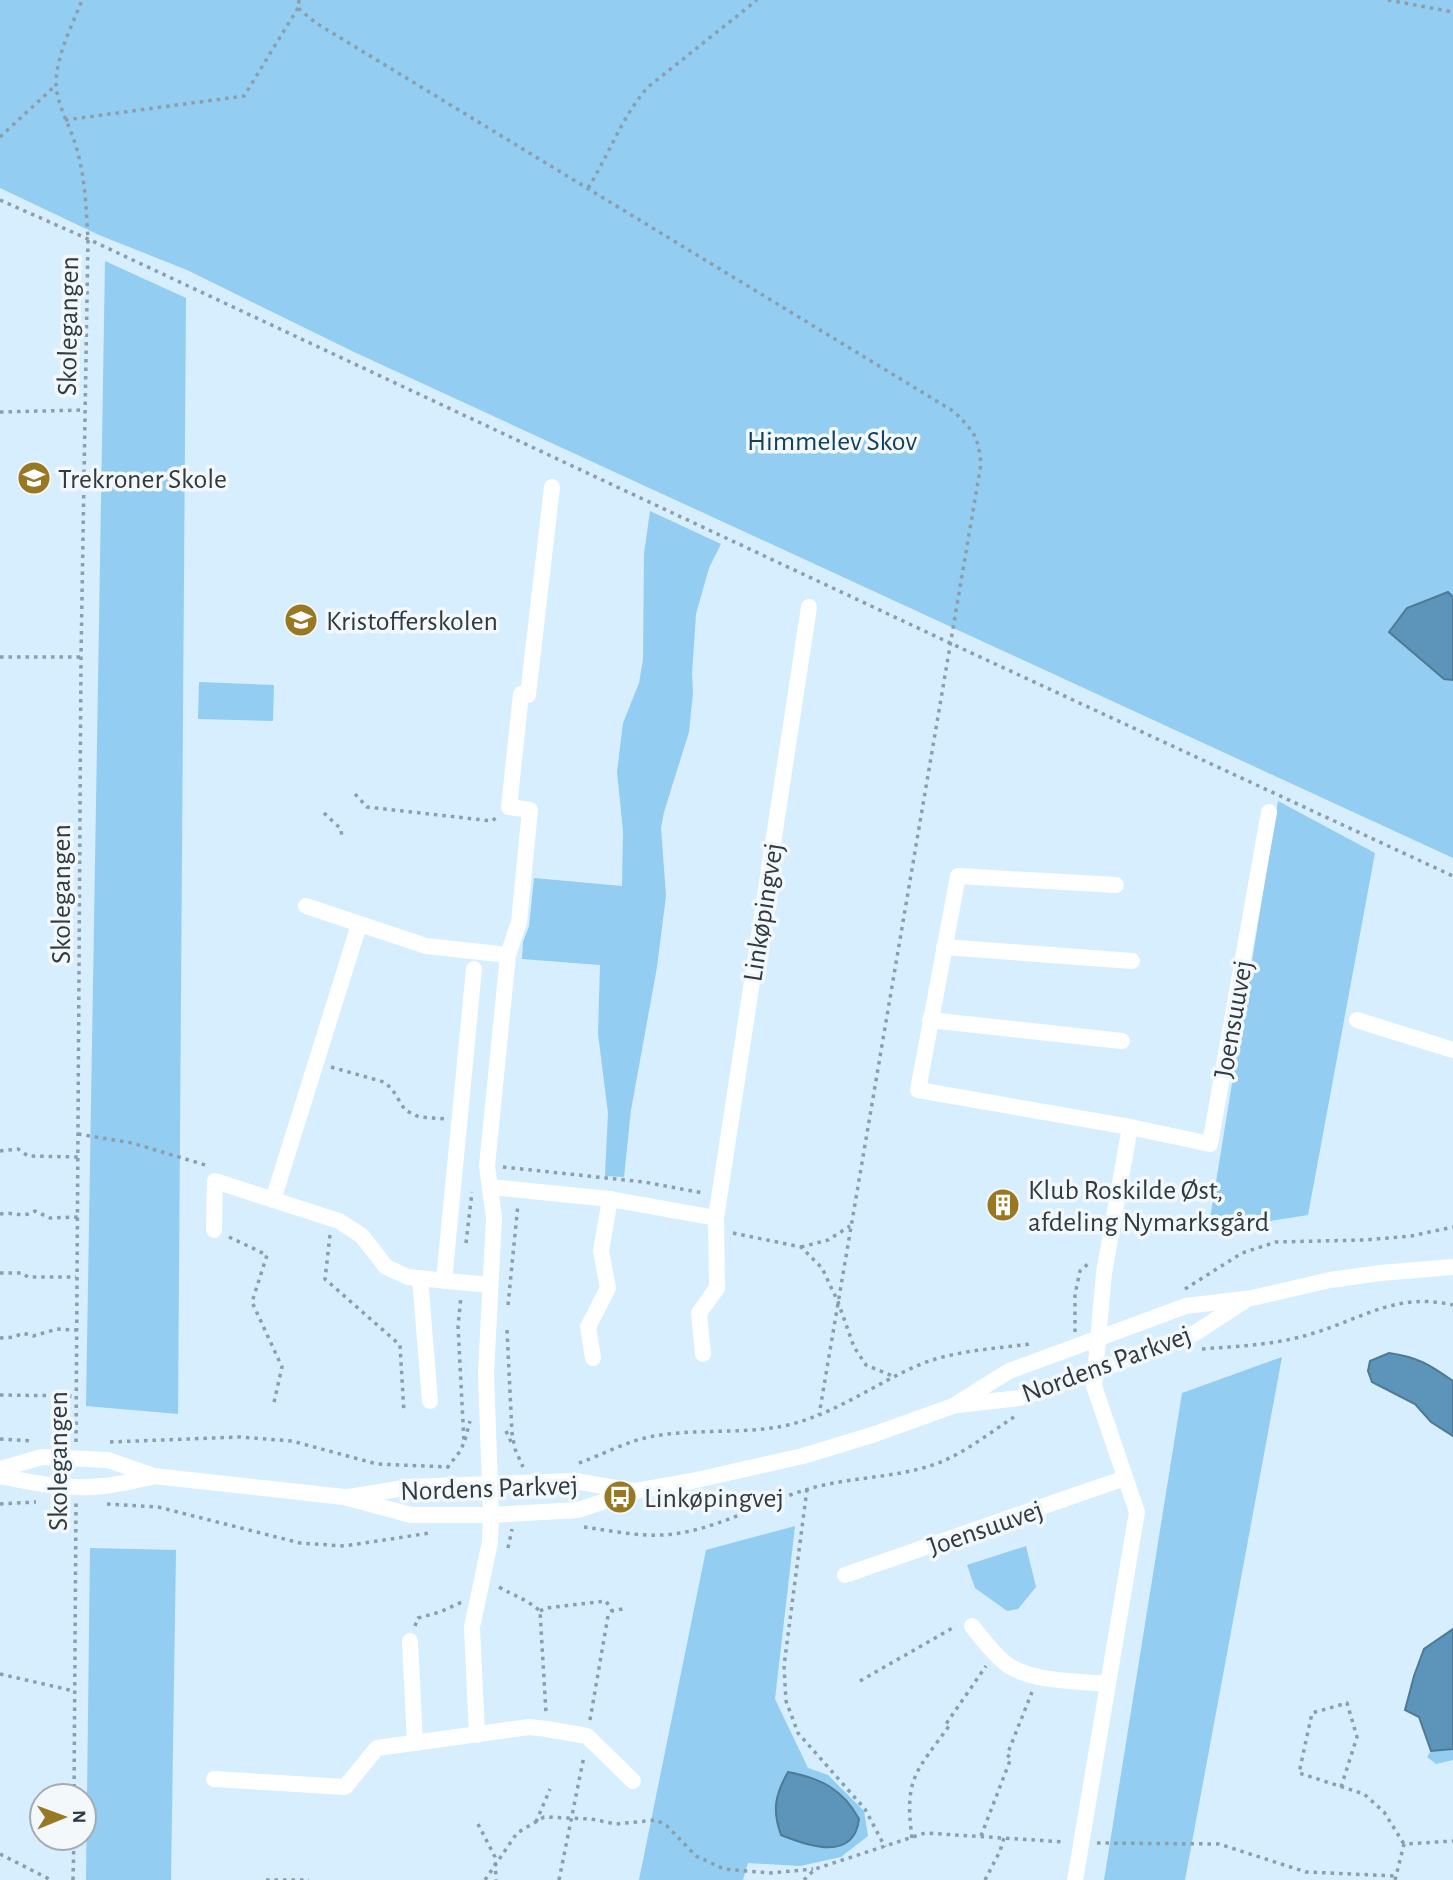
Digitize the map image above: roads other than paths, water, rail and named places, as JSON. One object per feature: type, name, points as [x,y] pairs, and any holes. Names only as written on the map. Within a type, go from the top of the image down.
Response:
[{"type":"street","points":[[477,1735],[472,1628],[490,1542],[491,1515],[486,1374],[494,1217],[487,1166],[509,955],[519,922],[530,810],[509,807],[521,694],[528,695],[552,487]]},
{"type":"street","name":"Linkøpingvej","points":[[703,1354],[699,1313],[717,1288],[716,1218],[809,607]]},
{"type":"street","name":"Joensuuvej","points":[[1116,885],[958,876],[918,1090],[1210,1144],[1269,812]]},
{"type":"street","points":[[306,906],[426,946],[509,955]]},
{"type":"street","points":[[273,1200],[359,925]]},
{"type":"street","points":[[944,947],[1132,961]]},
{"type":"street","points":[[444,1281],[474,970]]},
{"type":"street","points":[[930,1020],[1122,1041]]},
{"type":"street","points":[[1357,1020],[1453,1050]]},
{"type":"street","points":[[1075,1880],[1136,1513],[1094,1386],[1104,1273],[1129,1127]]},
{"type":"street","points":[[214,1230],[215,1181],[339,1221],[362,1236],[386,1267],[408,1277],[489,1285]]},
{"type":"street","points":[[490,1187],[610,1199],[716,1218]]},
{"type":"street","points":[[593,1358],[588,1327],[608,1288],[601,1251],[610,1199]]},
{"type":"street","name":"Nordens Parkvej","points":[[0,1469],[42,1457],[108,1460],[154,1476],[344,1497],[411,1516],[578,1510],[635,1491],[803,1456],[875,1434],[953,1406],[1009,1371],[1100,1330],[1186,1306],[1252,1298],[1330,1280],[1453,1267]]},
{"type":"street","points":[[419,1278],[430,1401]]},
{"type":"street","name":"Nordens Parkvej","points":[[953,1406],[1019,1398],[1094,1372],[1195,1333],[1252,1298]]},
{"type":"street","name":"Nordens Parkvej","points":[[0,1476],[43,1485],[76,1488],[105,1486],[154,1476]]},
{"type":"street","name":"Nordens Parkvej","points":[[344,1497],[491,1477],[575,1481],[635,1491]]},
{"type":"street","name":"Joensuuvej","points":[[845,1575],[1125,1478]]},
{"type":"street","points":[[972,1626],[1008,1665],[1038,1677],[1107,1684]]},
{"type":"street","points":[[410,1641],[415,1743]]},
{"type":"street","points":[[214,1779],[345,1787],[377,1748],[529,1727],[587,1736],[633,1781]]},
{"type":"place","name":"Trekroner Skole","points":[[34,478]]},
{"type":"place","name":"Kristofferskolen","points":[[301,620]]},
{"type":"place","name":"Klub Roskilde Øst, afdeling Nymarksgård","points":[[1003,1205]]},
{"type":"place","name":"Linkøpingvej","points":[[620,1497]]},
{"type":"park label","name":"Himmelev Skov","points":[[832,440]]}]
